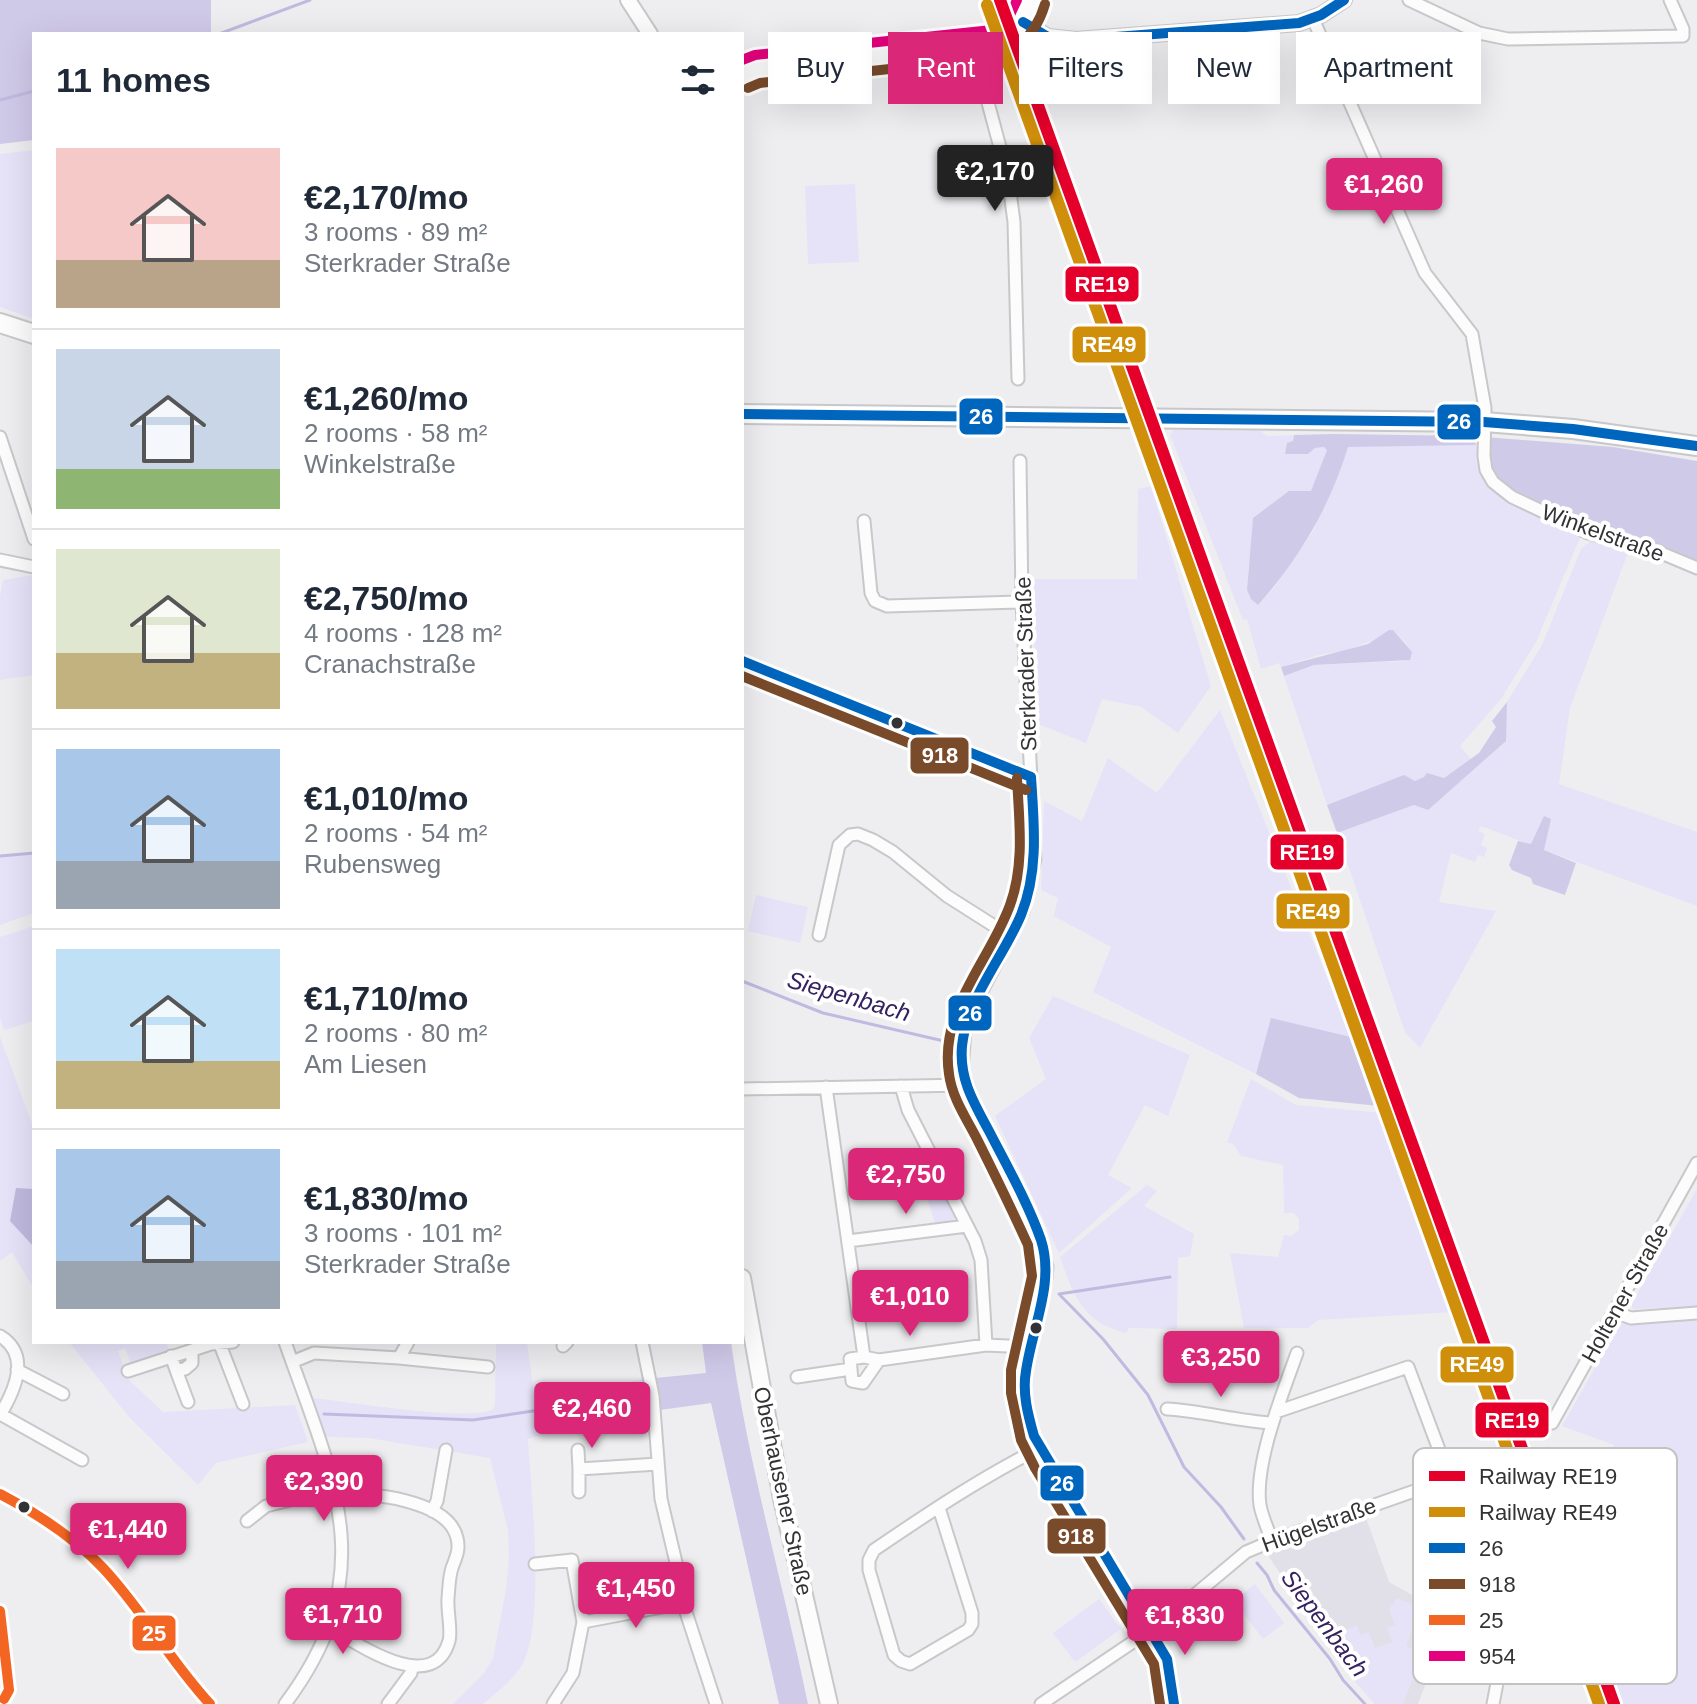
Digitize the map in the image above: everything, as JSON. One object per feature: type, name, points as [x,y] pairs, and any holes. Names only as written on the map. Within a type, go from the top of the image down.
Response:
[{"type":"main road","points":[[1003,40],[1023,22],[1032,0]]},
{"type":"main road","points":[[744,74],[756,69],[888,56]]},
{"type":"main road","points":[[0,323],[32,333]]},
{"type":"main road","points":[[744,414],[1484,422],[1573,429],[1697,446]]},
{"type":"main road","name":"Oberhausener Straße","points":[[744,1289],[782,1499],[829,1704]]},
{"type":"street","points":[[628,0],[649,32]]},
{"type":"street","points":[[1023,22],[1048,37],[1076,40],[1278,25],[1313,19],[1344,0]]},
{"type":"street","points":[[1409,0],[1479,33],[1508,39],[1683,36],[1670,0]]},
{"type":"street","name":"Winkelstraße","points":[[1313,19],[1425,273],[1472,334],[1485,408],[1486,470],[1501,490],[1588,533],[1654,550],[1697,568]]},
{"type":"street","points":[[988,104],[1010,186],[1014,222],[1018,379]]},
{"type":"street","points":[[0,437],[32,533]]},
{"type":"street","name":"Sterkrader Straße","points":[[1020,461],[1022,602],[1035,859],[1023,912],[971,1012],[965,1030],[962,1069],[966,1085],[1041,1241],[1047,1267],[1025,1373],[1027,1411],[1040,1448],[1167,1659],[1174,1704]]},
{"type":"street","points":[[864,521],[871,593],[879,604],[1022,602]]},
{"type":"street","points":[[0,560],[32,567]]},
{"type":"street","points":[[744,662],[1031,777]]},
{"type":"street","points":[[819,935],[839,845],[850,835],[858,834],[893,852],[947,896],[1010,936]]},
{"type":"street","points":[[744,1089],[966,1085]]},
{"type":"street","points":[[901,1086],[908,1110],[981,1260],[986,1345]]},
{"type":"street","points":[[826,1087],[864,1357]]},
{"type":"street","name":"Holtener Straße","points":[[1552,1423],[1697,1163]]},
{"type":"street","points":[[848,1241],[967,1226]]},
{"type":"street","points":[[1614,1312],[1631,1318],[1697,1313]]},
{"type":"street","points":[[0,1336],[11,1342],[17,1356],[16,1383],[1,1412],[82,1460]]},
{"type":"street","points":[[128,1371],[211,1344]]},
{"type":"street","points":[[220,1344],[243,1404]]},
{"type":"street","points":[[285,1704],[321,1649],[329,1627],[342,1573],[343,1539],[336,1493],[286,1344]]},
{"type":"street","points":[[399,1358],[407,1344]]},
{"type":"street","points":[[642,1344],[650,1382],[661,1499],[683,1603],[716,1704]]},
{"type":"street","points":[[879,1360],[863,1383],[852,1381],[850,1359],[864,1357],[879,1360],[986,1345],[1030,1347]]},
{"type":"street","points":[[176,1370],[188,1367],[193,1358],[192,1350]]},
{"type":"street","points":[[292,1362],[314,1353],[488,1367]]},
{"type":"street","points":[[1272,1541],[1260,1507],[1259,1489],[1274,1418],[1297,1353]]},
{"type":"street","points":[[171,1356],[188,1402]]},
{"type":"street","points":[[1167,1409],[1193,1411],[1236,1421],[1274,1418],[1408,1367],[1438,1448]]},
{"type":"street","points":[[797,1377],[851,1369]]},
{"type":"street","points":[[17,1370],[63,1394]]},
{"type":"street","points":[[939,1508],[972,1613],[972,1624],[955,1638],[910,1664],[894,1655],[869,1570],[869,1560],[874,1550],[939,1508],[1013,1461],[1040,1448]]},
{"type":"street","points":[[432,1511],[437,1501],[446,1450]]},
{"type":"street","points":[[578,1450],[579,1492]]},
{"type":"street","points":[[579,1469],[658,1464]]},
{"type":"street","name":"Hügelstraße","points":[[1041,1704],[1161,1623],[1246,1552],[1413,1492]]},
{"type":"street","points":[[247,1521],[266,1506],[336,1493],[384,1496],[432,1511],[454,1529],[459,1553],[450,1578],[446,1616],[450,1632],[446,1649],[437,1661],[412,1667],[375,1654],[329,1627]]},
{"type":"street","points":[[0,1494],[75,1542],[105,1570],[174,1663],[210,1704]]},
{"type":"street","points":[[535,1564],[572,1560],[583,1622],[573,1673],[553,1704]]},
{"type":"street","points":[[583,1622],[683,1603]]},
{"type":"street","points":[[0,1611],[9,1690],[4,1701]]},
{"type":"street","points":[[388,1704],[411,1673],[412,1667]]},
{"type":"street","name":"Hügelstraße","points":[[1493,1704],[1497,1684]]},
{"type":"shaded area","points":[[0,0],[211,0],[211,32],[32,32],[32,140],[0,144]]},
{"type":"shaded area","points":[[32,150],[32,318],[0,307],[0,154]]},
{"type":"shaded area","points":[[855,184],[859,262],[808,264],[805,186]]},
{"type":"shaded area","points":[[1173,430],[1260,431],[1267,436],[1294,435],[1293,441],[1308,454],[1315,448],[1325,447],[1328,450],[1311,492],[1289,491],[1249,562],[1247,590],[1258,605],[1276,585],[1313,531],[1348,446],[1476,445],[1484,473],[1582,533],[1536,642],[1501,699],[1460,746],[1471,759],[1444,778],[1427,773],[1415,781],[1404,776],[1327,805],[1284,676],[1314,665],[1406,661],[1407,645],[1395,632],[1342,652],[1261,669],[1247,619],[1243,620],[1170,435]]},
{"type":"shaded area","points":[[1294,435],[1474,436],[1476,445],[1348,447],[1323,511],[1287,569],[1258,605],[1247,590],[1253,518],[1289,491],[1311,491],[1327,450],[1324,447],[1315,448],[1308,454],[1285,454],[1287,443],[1293,441]]},
{"type":"shaded area","points":[[1485,437],[1613,447],[1697,461],[1697,564],[1582,526],[1502,486],[1492,474]]},
{"type":"shaded area","points":[[1151,486],[1211,686],[1178,733],[1141,707],[1102,699],[1086,743],[1038,724],[1031,579],[1137,579],[1138,489]]},
{"type":"shaded area","points":[[1593,539],[1630,547],[1570,708],[1559,784],[1697,832],[1697,906],[1544,850],[1550,819],[1544,817],[1531,845],[1481,826],[1478,831],[1485,834],[1481,845],[1487,848],[1484,857],[1478,855],[1475,862],[1451,853],[1439,902],[1496,911],[1420,1048],[1405,1032],[1337,833],[1414,805],[1461,781],[1505,741],[1507,702],[1542,645],[1581,549]]},
{"type":"shaded area","points":[[32,575],[32,675],[0,680],[0,596],[3,580]]},
{"type":"shaded area","points":[[1393,630],[1412,652],[1410,660],[1314,665],[1284,676],[1281,667],[1368,644]]},
{"type":"shaded area","points":[[1507,702],[1506,741],[1428,810],[1414,805],[1337,833],[1327,805],[1404,775],[1415,781],[1427,773],[1444,778],[1479,753],[1496,727],[1492,721]]},
{"type":"shaded area","points":[[1220,710],[1351,1037],[1272,1019],[1256,1074],[1093,992],[1111,947],[1054,916],[1058,898],[1041,890],[1044,801],[1082,821],[1108,758],[1157,793]]},
{"type":"shaded area","points":[[1544,816],[1551,819],[1544,850],[1576,863],[1565,895],[1533,884],[1531,878],[1512,870],[1509,865],[1518,841],[1531,844]]},
{"type":"shaded area","points":[[32,853],[32,914],[0,925],[0,856]]},
{"type":"shaded area","points":[[756,895],[808,907],[800,943],[748,931]]},
{"type":"shaded area","points":[[32,927],[32,1022],[4,1030],[0,1017],[0,937]]},
{"type":"shaded area","points":[[1053,996],[1190,1055],[1168,1116],[1145,1105],[1108,1175],[1132,1188],[1059,1253],[995,1116],[1046,1079],[1029,1038]]},
{"type":"shaded area","points":[[1271,1018],[1351,1037],[1379,1106],[1299,1098],[1256,1074]]},
{"type":"shaded area","points":[[0,1037],[32,1124],[32,1286],[12,1252],[0,1261]]},
{"type":"shaded area","points":[[1251,1079],[1296,1105],[1382,1113],[1454,1312],[1318,1320],[1308,1328],[1244,1328],[1230,1253],[1278,1257],[1284,1235],[1291,1236],[1299,1230],[1299,1219],[1294,1213],[1284,1213],[1283,1165],[1241,1156],[1233,1144],[1227,1142]]},
{"type":"shaded area","points":[[939,1184],[955,1217],[953,1222],[936,1226],[923,1186]]},
{"type":"shaded area","points":[[1147,1185],[1157,1191],[1144,1206],[1194,1234],[1190,1256],[1178,1258],[1177,1329],[1129,1328],[1126,1333],[1099,1322],[1082,1306],[1060,1257]]},
{"type":"shaded area","points":[[16,1188],[32,1189],[32,1245],[10,1221]]},
{"type":"shaded area","points":[[1697,1189],[1697,1307],[1633,1309],[1631,1305]]},
{"type":"shaded area","points":[[1697,1319],[1697,1704],[1618,1704],[1611,1684],[1677,1684],[1677,1448],[1613,1448],[1614,1445],[1562,1426],[1620,1324]]},
{"type":"shaded area","points":[[71,1344],[167,1344],[170,1353],[135,1364],[130,1362],[125,1348],[118,1351],[129,1380],[163,1412],[295,1405],[308,1442],[216,1463],[198,1485],[129,1417]]},
{"type":"shaded area","points":[[496,1344],[527,1344],[535,1402],[644,1379],[649,1411],[579,1424],[528,1439],[535,1555],[529,1645],[518,1671],[483,1704],[453,1704],[484,1673],[493,1659],[506,1589],[508,1530],[490,1458],[369,1438],[326,1437],[313,1398],[462,1414],[481,1413],[493,1409]]},
{"type":"shaded area","points":[[702,1344],[731,1344],[756,1478],[808,1704],[779,1704],[711,1403],[660,1410],[655,1378],[706,1373]]},
{"type":"shaded area","points":[[1366,1518],[1389,1582],[1413,1596],[1413,1684],[1426,1684],[1418,1704],[1375,1704],[1299,1607],[1303,1605],[1296,1580],[1286,1582],[1267,1554]]},
{"type":"shaded area","points":[[1255,1584],[1284,1623],[1263,1639],[1234,1601]]},
{"type":"shaded area","points":[[1397,1598],[1413,1605],[1413,1628],[1406,1646],[1413,1649],[1413,1678],[1403,1704],[1375,1704],[1325,1638],[1357,1626],[1360,1635],[1369,1632],[1375,1648],[1392,1642],[1387,1628],[1395,1625],[1389,1609]]},
{"type":"shaded area","points":[[1099,1599],[1121,1629],[1075,1662],[1053,1633]]},
{"type":"shaded area","points":[[1587,1684],[1595,1684],[1602,1704],[1594,1704]]},
{"type":"waterway","points":[[224,32],[310,0]]},
{"type":"waterway","points":[[0,100],[32,92]]},
{"type":"waterway","name":"Siepenbach","points":[[0,856],[32,853]]},
{"type":"waterway","name":"Siepenbach","points":[[744,982],[823,1013],[948,1042]]},
{"type":"waterway","name":"Siepenbach","points":[[964,1106],[1016,1212],[1024,1234],[1032,1280]]},
{"type":"waterway","points":[[1059,1294],[1170,1277]]},
{"type":"waterway","name":"Siepenbach","points":[[1059,1294],[1103,1339],[1148,1395],[1184,1467],[1221,1507],[1244,1539]]},
{"type":"waterway","points":[[324,1414],[473,1420],[638,1395]]},
{"type":"waterway","name":"Siepenbach","points":[[1257,1563],[1274,1590],[1365,1704]]},
{"type":"rail line","name":"RE19","points":[[1000,0],[1522,1448]]},
{"type":"rail line","name":"RE49","points":[[987,5],[1507,1448]]},
{"type":"rail line","name":"RE49","points":[[1592,1684],[1599,1704]]},
{"type":"rail line","name":"RE19","points":[[1607,1684],[1614,1704]]},
{"type":"transit line","name":"954","points":[[744,59],[755,55],[992,30],[1009,17],[1017,0]]},
{"type":"transit line","name":"26","points":[[1023,22],[1048,37],[1076,40],[1299,23],[1321,15],[1344,0]]},
{"type":"transit line","name":"918","points":[[748,88],[760,83],[1001,57],[1029,35],[1045,4]]},
{"type":"transit line","name":"26","points":[[744,414],[1484,422],[1573,429],[1697,446]]},
{"type":"transit line","name":"26","points":[[744,662],[1031,777]]},
{"type":"transit line","name":"918","points":[[744,677],[1026,790]]},
{"type":"transit line","name":"26","points":[[1031,777],[1034,847],[1031,881],[1014,931],[971,1011],[962,1046],[963,1069],[973,1101],[1030,1212],[1045,1256],[1044,1289],[1025,1379],[1026,1404],[1034,1436],[1167,1659],[1174,1704]]},
{"type":"transit line","name":"918","points":[[1017,778],[1020,842],[1015,889],[1001,926],[959,1007],[948,1050],[949,1074],[957,1100],[1028,1245],[1032,1276],[1011,1370],[1011,1393],[1021,1440],[1154,1664],[1160,1704]]},
{"type":"transit line","name":"25","points":[[0,1494],[55,1527],[92,1557],[132,1602],[210,1704]]},
{"type":"transit line","name":"25","points":[[0,1611],[9,1690],[4,1699]]}]
